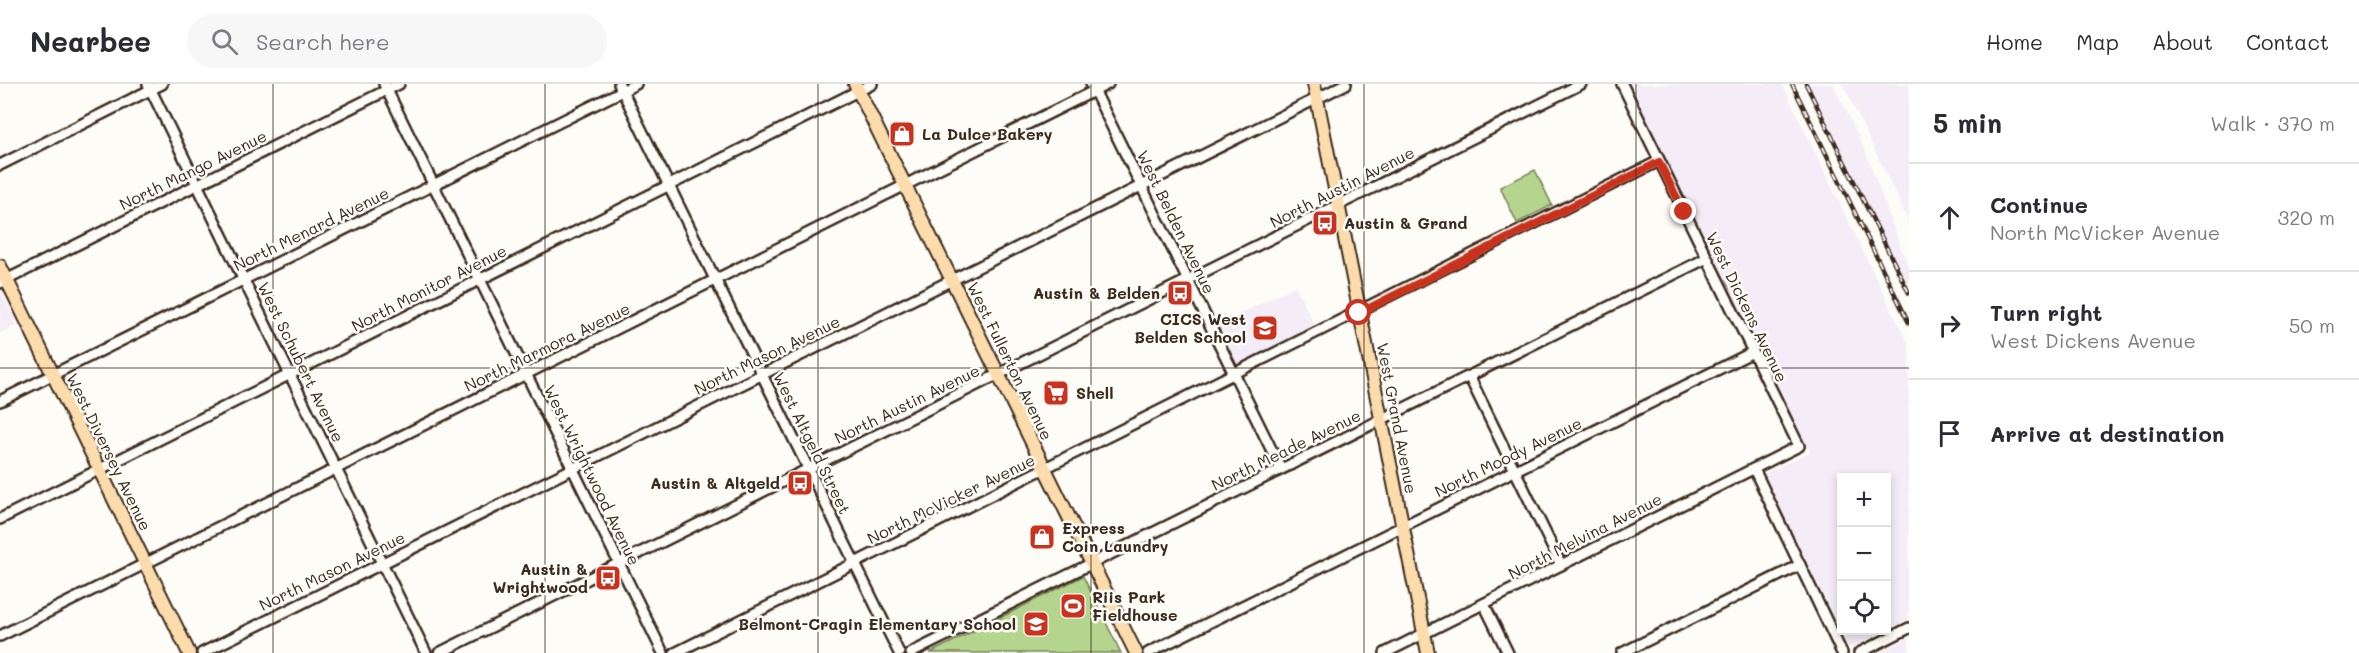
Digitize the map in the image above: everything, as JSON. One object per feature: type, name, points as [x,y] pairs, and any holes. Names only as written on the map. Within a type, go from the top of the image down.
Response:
[{"type":"main road","name":"West Grand Avenue","points":[[1314,84],[1428,653]]},
{"type":"main road","name":"West Fullerton Avenue","points":[[857,87],[1136,653]]},
{"type":"main road","name":"West Diversey Avenue","points":[[0,266],[3,281],[53,374],[189,653]]},
{"type":"street","points":[[0,165],[149,87],[162,84]]},
{"type":"street","name":"North Mango Avenue","points":[[3,281],[197,185],[385,87],[399,84]]},
{"type":"street","name":"North Menard Avenue","points":[[0,400],[433,185],[621,87],[636,84]]},
{"type":"street","name":"North Monitor Avenue","points":[[0,519],[669,185],[857,87],[872,84]]},
{"type":"street","name":"North Marmora Avenue","points":[[0,636],[905,185],[1093,87],[1108,84]]},
{"type":"street","name":"North Mason Avenue","points":[[202,653],[1346,84]]},
{"type":"street","name":"North Austin Avenue","points":[[439,653],[1581,84]]},
{"type":"street","name":"West Dickens Avenue","points":[[1622,84],[1799,446]]},
{"type":"street","name":"West Schubert Avenue","points":[[149,87],[426,653]]},
{"type":"street","name":"West Wrightwood Avenue","points":[[385,87],[663,653]]},
{"type":"street","name":"West Altgeld Street","points":[[621,87],[899,653]]},
{"type":"street","name":"West Belden Avenue","points":[[1093,87],[1281,469]]},
{"type":"street","name":"North McVicker Avenue","points":[[675,653],[1659,162]]},
{"type":"street","name":"North Meade Avenue","points":[[911,653],[1707,258]]},
{"type":"street","name":"North Moody Avenue","points":[[1148,653],[1753,352]]},
{"type":"street","points":[[1469,376],[1561,565]]},
{"type":"street","name":"North Melvina Avenue","points":[[1385,653],[1799,446]]},
{"type":"street","points":[[1754,469],[1842,653]]},
{"type":"street","points":[[1622,653],[1800,565]]},
{"type":"street","points":[[1484,604],[1508,653]]},
{"type":"street","points":[[1859,653],[1909,628]]},
{"type":"shaded area","points":[[1626,84],[1782,84],[1909,346],[1909,406],[1907,407],[1909,410],[1909,619],[1891,628],[1891,473],[1837,473],[1837,623],[1764,474],[1810,452]]},
{"type":"shaded area","points":[[1804,84],[1833,84],[1865,150],[1909,270],[1909,297]]},
{"type":"shaded area","points":[[1843,84],[1909,84],[1909,222]]},
{"type":"shaded area","name":"CICS West Belden School","points":[[1295,286],[1317,330],[1236,370],[1214,327]]},
{"type":"shaded area","points":[[0,288],[17,325],[0,333]]},
{"type":"shaded area","points":[[1843,635],[1877,635],[1849,648]]},
{"type":"shaded area","points":[[1909,638],[1909,653],[1877,653]]},
{"type":"green space","points":[[1535,170],[1552,205],[1517,223],[1500,187]]},
{"type":"green space","name":"Belmont-Cragin Elementary School","points":[[1083,576],[1121,653],[930,653]]},
{"type":"railway","points":[[1792,84],[1909,323]]},
{"type":"railway","points":[[1806,84],[1909,293]]},
{"type":"place","name":"La Dulce Bakery","points":[[902,134]]},
{"type":"place","name":"Austin & Grand","points":[[1325,223]]},
{"type":"place","name":"Austin & Belden","points":[[1180,293]]},
{"type":"place","name":"CICS West Belden School","points":[[1265,328]]},
{"type":"place","name":"Shell","points":[[1056,393]]},
{"type":"place","name":"Austin & Altgeld","points":[[800,483]]},
{"type":"place","name":"Express Coin Laundry","points":[[1042,537]]},
{"type":"place","name":"Austin & Wrightwood","points":[[608,578]]},
{"type":"place","name":"Riis Park Fieldhouse","points":[[1073,606]]},
{"type":"place","name":"Belmont-Cragin Elementary School","points":[[1036,624]]},
{"type":"route","points":[[1359,313],[1659,162],[1684,212]]}]
